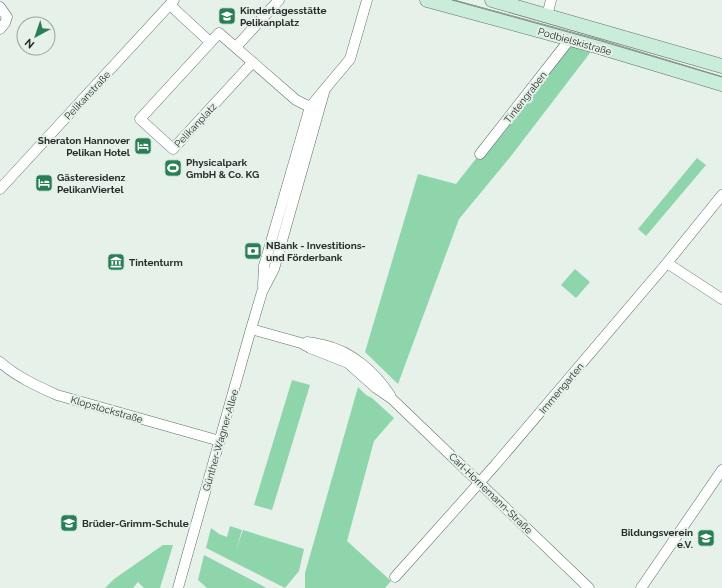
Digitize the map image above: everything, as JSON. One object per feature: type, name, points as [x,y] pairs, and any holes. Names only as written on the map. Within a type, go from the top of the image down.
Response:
[{"type":"main road","name":"Podbielskistraße","points":[[427,0],[570,39],[722,84]]},
{"type":"main road","name":"Podbielskistraße","points":[[492,0],[722,66]]},
{"type":"street","points":[[236,47],[279,0]]},
{"type":"street","name":"Günther-Wagner-Allee","points":[[262,292],[264,266],[310,106],[350,59],[367,0]]},
{"type":"street","points":[[547,16],[551,0]]},
{"type":"street","points":[[172,2],[210,42],[219,33],[296,100],[310,106]]},
{"type":"street","name":"Pelikanstraße","points":[[0,189],[172,2]]},
{"type":"street","points":[[0,7],[8,17],[0,29]]},
{"type":"street","name":"Tintengraben","points":[[480,154],[570,39]]},
{"type":"street","name":"Pelikanplatz","points":[[210,42],[140,119],[173,149],[253,62]]},
{"type":"street","name":"Günther-Wagner-Allee","points":[[178,588],[251,329],[262,292],[274,269],[324,89]]},
{"type":"street","name":"Immengarten","points":[[395,577],[480,482],[667,263],[722,195]]},
{"type":"street","points":[[667,263],[722,299]]},
{"type":"street","name":"Carl-Hornemann-Straße","points":[[251,329],[301,343],[311,342],[332,347],[360,362],[382,383],[392,399],[589,588]]},
{"type":"street","name":"Klopstockstraße","points":[[0,362],[17,376],[57,395],[220,441]]},
{"type":"street","points":[[641,588],[722,470]]},
{"type":"green space","points":[[566,44],[593,49],[511,156],[459,219],[398,384],[365,352],[418,174],[456,184]]},
{"type":"green space","points":[[697,158],[706,165],[646,236],[638,229]]},
{"type":"green space","points":[[575,269],[590,282],[576,298],[561,285]]},
{"type":"green space","points":[[292,380],[310,385],[272,510],[254,505]]},
{"type":"green space","points":[[358,387],[394,418],[374,441],[347,541],[391,581],[385,588],[305,588],[305,573]]},
{"type":"green space","points":[[230,526],[242,530],[236,550],[243,530],[304,549],[299,571],[285,588],[206,548],[211,528],[219,534],[227,537]]},
{"type":"green space","points":[[163,545],[173,545],[160,588],[144,588],[138,582],[133,588],[105,588],[114,579]]},
{"type":"green space","points":[[204,555],[266,588],[207,588],[198,580]]},
{"type":"tram line","points":[[452,0],[601,41],[722,77]]},
{"type":"place","name":"Kindertagesstätte Pelikanplatz","points":[[227,16]]},
{"type":"place","name":"Sheraton Hannover Pelikan Hotel","points":[[143,146]]},
{"type":"place","name":"Physicalpark GmbH & Co. KG","points":[[173,168]]},
{"type":"place","name":"Gästeresidenz PelikanViertel","points":[[44,183]]},
{"type":"place","name":"NBank - Investitions- und Förderbank","points":[[253,251]]},
{"type":"place","name":"Tintenturm","points":[[116,262]]},
{"type":"place","name":"Brüder-Grimm-Schule","points":[[69,523]]},
{"type":"place","name":"Bildungsverein e.V.","points":[[706,538]]}]
